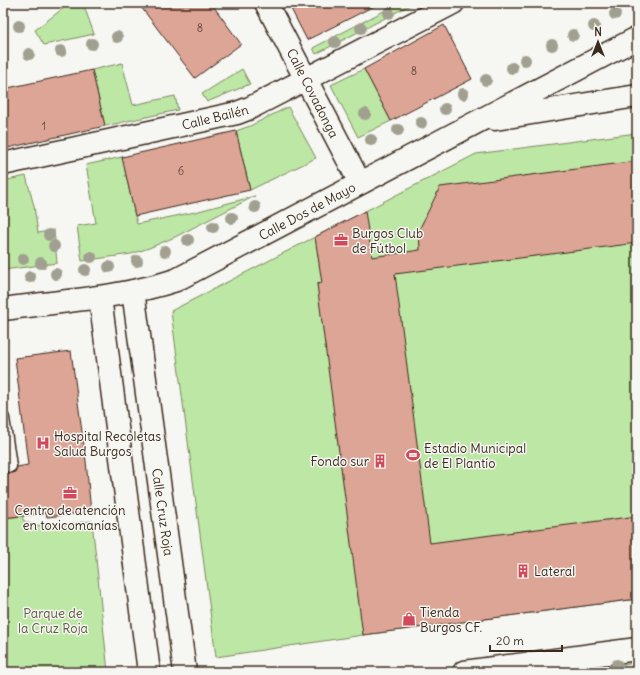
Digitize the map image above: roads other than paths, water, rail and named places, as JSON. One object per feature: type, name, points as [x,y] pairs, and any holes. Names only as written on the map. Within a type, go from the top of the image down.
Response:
[{"type":"street","name":"Calle Covadonga","points":[[266,3],[360,183]]},
{"type":"street","name":"Calle Bailén","points":[[3,164],[237,113],[250,108],[453,3]]},
{"type":"street","name":"Calle Dos de Mayo","points":[[133,291],[158,286],[176,280],[637,38]]},
{"type":"street","name":"Calle Dos de Mayo","points":[[478,121],[637,96]]},
{"type":"street","points":[[3,309],[133,291]]},
{"type":"street","name":"Calle Cruz Roja","points":[[133,291],[185,672]]},
{"type":"street","points":[[100,296],[149,672]]},
{"type":"street","points":[[464,672],[637,649]]},
{"type":"lane","points":[[3,424],[10,466]]},
{"type":"place","name":"Burgos Club de Fútbol","points":[[341,240]]},
{"type":"place","name":"Hospital Recoletas Salud Burgos","points":[[43,443]]},
{"type":"place","name":"Estadio Municipal de El Plantío","points":[[413,455]]},
{"type":"place","name":"Fondo sur","points":[[380,461]]},
{"type":"place","name":"Centro de atención en toxicomanías","points":[[70,493]]},
{"type":"place","name":"Lateral","points":[[523,571]]},
{"type":"place","name":"Tienda Burgos CF.","points":[[409,619]]},
{"type":"park label","name":"Parque de la Cruz Roja","points":[[53,620]]}]
